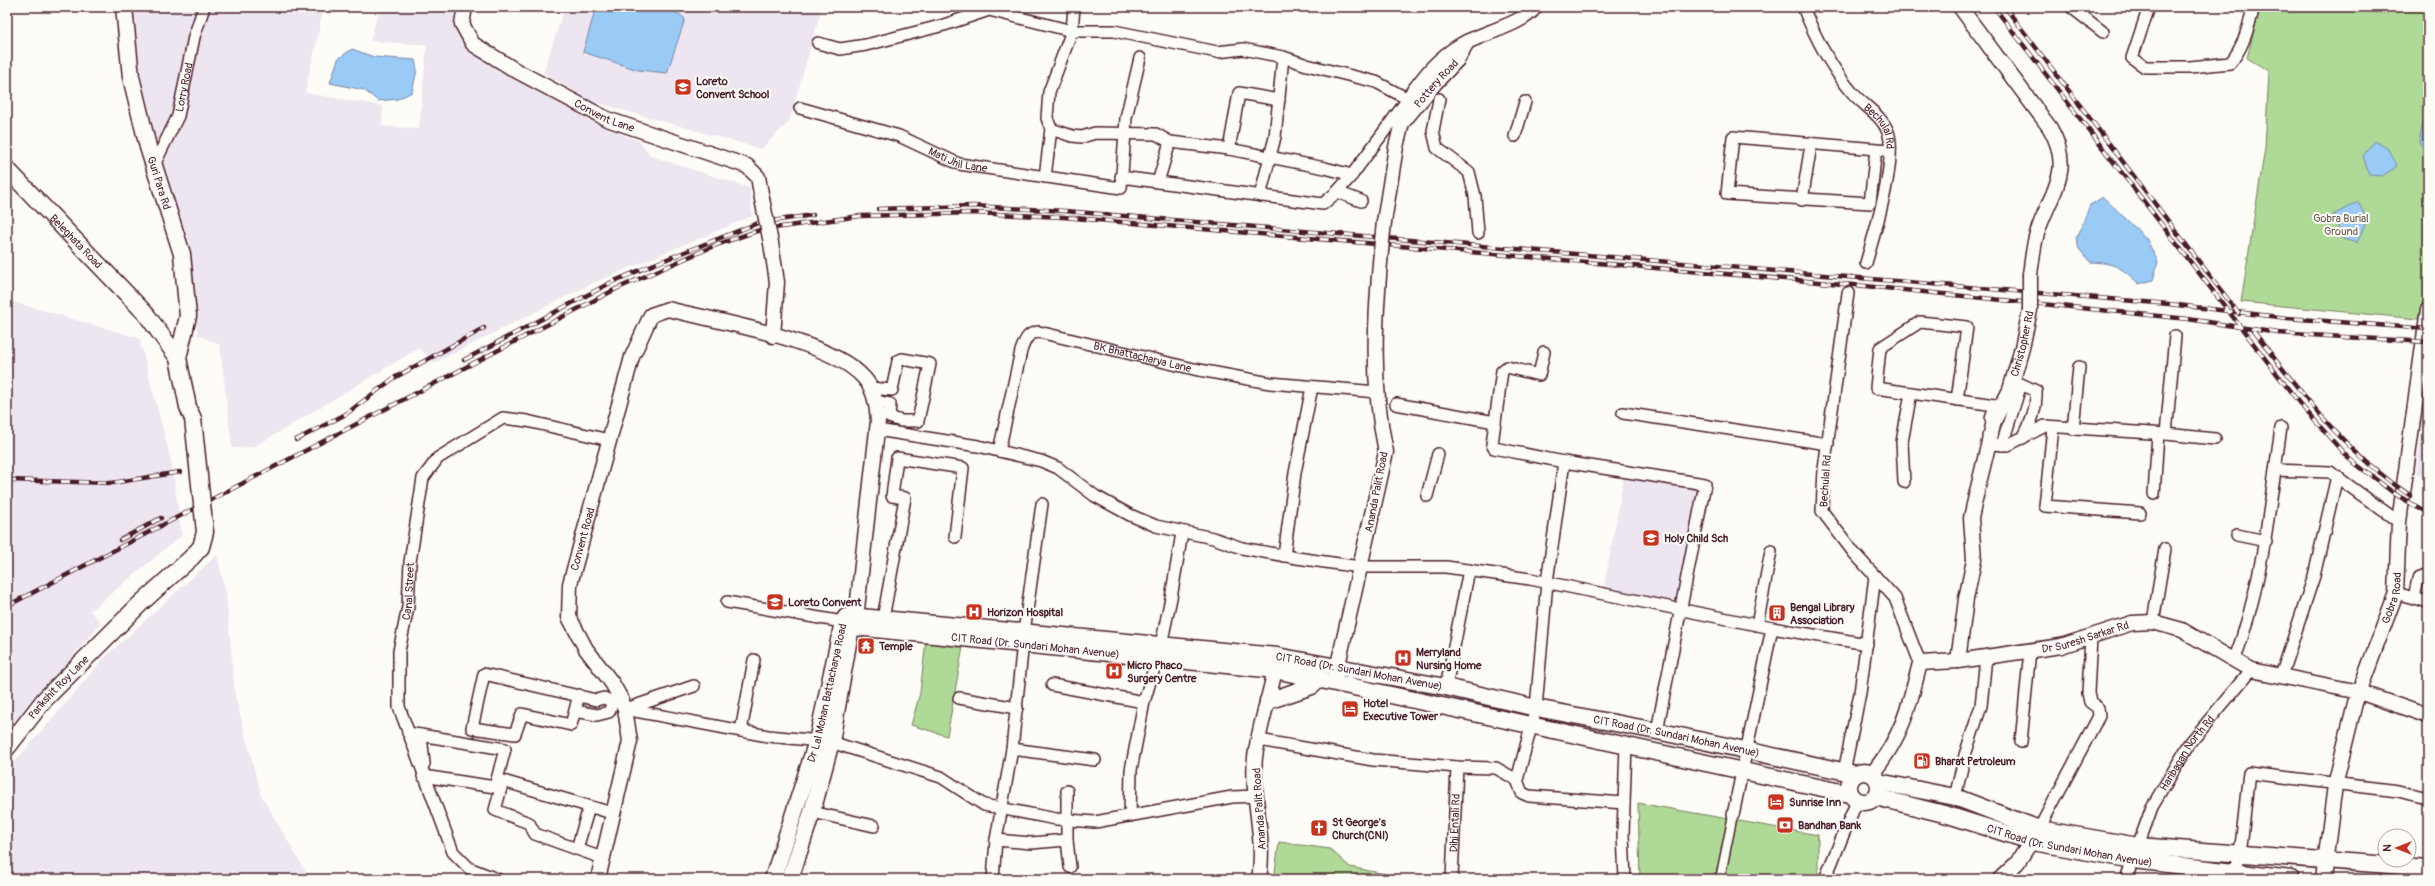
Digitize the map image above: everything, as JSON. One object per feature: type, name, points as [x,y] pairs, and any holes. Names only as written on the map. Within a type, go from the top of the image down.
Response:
[{"type":"main road","name":"Guri Para Rd","points":[[124,7],[131,76],[154,165],[182,254],[188,316],[178,358]]},
{"type":"main road","name":"Beleghata Road","points":[[7,169],[146,314],[178,358]]},
{"type":"main road","name":"Parikshit Roy Lane","points":[[7,748],[44,700],[140,604],[191,558],[194,524],[188,415],[178,358]]},
{"type":"main road","name":"CIT Road (Dr. Sundari Mohan Avenue)","points":[[851,622],[883,619],[1024,638]]},
{"type":"main road","name":"CIT Road (Dr. Sundari Mohan Avenue)","points":[[851,622],[1159,651],[1277,656],[1330,677],[1532,726],[1744,769],[1854,797]]},
{"type":"main road","name":"Dr Lal Mohan Battacharya Road","points":[[790,879],[812,812],[824,742],[851,622]]},
{"type":"main road","name":"CIT Road (Dr. Sundari Mohan Avenue)","points":[[1159,651],[1275,670],[1330,677],[1446,687],[1536,708],[1657,731],[1850,773],[1861,772],[1876,784],[1948,815],[2036,836],[2136,853],[2235,876],[2291,879]]},
{"type":"main road","points":[[1268,701],[1312,686],[1330,677]]},
{"type":"main road","name":"Dr Lal Mohan Battacharya Road","points":[[773,879],[824,742]]},
{"type":"main road","points":[[1850,773],[1850,783],[1854,797],[1867,802],[1876,784]]},
{"type":"main road","name":"CIT Road (Dr. Sundari Mohan Avenue)","points":[[1876,784],[1955,798],[2036,836]]},
{"type":"main road","name":"CIT Road (Dr. Sundari Mohan Avenue)","points":[[2136,853],[2241,854],[2428,868]]},
{"type":"street","name":"Lorry Road","points":[[154,165],[178,116],[194,37],[204,7]]},
{"type":"street","name":"Convent Lane","points":[[465,7],[462,24],[473,44],[515,70],[607,119],[747,166],[758,177],[777,282],[773,336]]},
{"type":"street","points":[[1044,177],[1051,129],[1047,118],[1048,92],[1072,31],[1074,7]]},
{"type":"street","name":"Pottery Road","points":[[1408,99],[1436,62],[1467,42],[1516,21],[1535,7]]},
{"type":"street","name":"Bechulal Rd","points":[[1803,7],[1818,43],[1852,92],[1875,113],[1888,130],[1889,150],[1886,186],[1866,263]]},
{"type":"street","name":"Christopher Rd","points":[[1958,661],[1966,599],[1974,560],[1971,518],[1995,444],[1994,421],[2012,383],[2030,310],[2030,274],[2036,237],[2054,196],[2062,163],[2059,145],[2050,128],[1960,7]]},
{"type":"street","points":[[2071,7],[2103,32]]},
{"type":"street","points":[[2150,7],[2132,58],[2146,67],[2190,67],[2230,63],[2238,53],[2244,41],[2254,7]]},
{"type":"street","points":[[818,43],[840,49],[866,45],[944,25],[989,10],[1072,31],[1114,31],[1217,52],[1243,49],[1283,57],[1307,65],[1376,82],[1408,99]]},
{"type":"street","name":"Pottery Road","points":[[1402,123],[1435,83],[1458,60],[1467,42]]},
{"type":"street","points":[[1260,196],[1275,137],[1283,57]]},
{"type":"street","points":[[1121,182],[1130,93],[1140,58]]},
{"type":"street","points":[[1229,149],[1239,93],[1279,100]]},
{"type":"street","name":"Mati Jhil Lane","points":[[800,108],[899,136],[959,164],[1044,177],[1121,182],[1158,182],[1323,204],[1337,192],[1352,175],[1408,99]]},
{"type":"street","points":[[1439,100],[1433,131],[1437,148],[1469,172],[1475,196],[1478,233]]},
{"type":"street","points":[[1515,136],[1525,102]]},
{"type":"street","name":"Ananda Palit Road","points":[[1330,677],[1360,567],[1386,452],[1381,428],[1374,369],[1374,335],[1384,222],[1396,147],[1402,123]]},
{"type":"street","points":[[1051,129],[1072,136],[1082,137],[1095,133],[1125,132],[1156,134],[1170,142],[1229,149],[1352,175]]},
{"type":"street","points":[[1876,149],[1870,203],[1802,200],[1727,194],[1733,137],[1811,145],[1876,149],[1889,150]]},
{"type":"street","points":[[1158,182],[1170,142]]},
{"type":"street","points":[[1802,200],[1811,145]]},
{"type":"street","points":[[1337,192],[1361,201]]},
{"type":"street","name":"Bechulal Rd","points":[[1848,293],[1824,469],[1822,512],[1895,598],[1920,663]]},
{"type":"street","name":"Convent Road","points":[[598,879],[612,813],[630,741],[620,703],[612,683],[586,649],[569,617],[570,584],[632,357],[651,315],[668,310],[812,345],[850,367],[865,379],[873,395]]},
{"type":"street","name":"Gobra Road","points":[[2323,879],[2335,785],[2360,692],[2396,593],[2399,522],[2428,310]]},
{"type":"street","points":[[1957,400],[1967,327],[1920,322],[1880,348],[1876,388],[1995,406],[1989,428],[1995,444]]},
{"type":"street","name":"BK Bhattacharya Lane","points":[[1000,451],[1021,351],[1026,338],[1033,333],[1040,332],[1194,369],[1270,383],[1377,392]]},
{"type":"street","points":[[2154,494],[2175,336]]},
{"type":"street","points":[[1544,352],[1539,375],[1507,367],[1502,370],[1492,444],[1494,448],[1564,462],[1705,484],[1682,609],[1657,731]]},
{"type":"street","points":[[906,358],[930,364],[918,421],[893,420],[889,417],[892,390],[898,361],[906,358]]},
{"type":"street","points":[[2073,429],[2079,367]]},
{"type":"street","points":[[1995,444],[2021,384],[2036,391],[2032,421],[2023,438]]},
{"type":"street","points":[[1284,556],[1295,473],[1312,387]]},
{"type":"street","points":[[873,395],[892,390]]},
{"type":"street","points":[[1904,482],[1902,442],[1911,393]]},
{"type":"street","points":[[873,395],[890,404]]},
{"type":"street","points":[[727,602],[851,622],[878,421],[873,395]]},
{"type":"street","points":[[1396,404],[1495,422]]},
{"type":"street","points":[[1622,413],[1828,444]]},
{"type":"street","name":"Canal Street","points":[[497,879],[469,868],[453,852],[399,707],[398,651],[408,607],[410,562],[423,478],[438,458],[503,418],[527,421],[609,440]]},
{"type":"street","points":[[1995,444],[2008,445],[2045,426],[2215,439]]},
{"type":"street","points":[[2053,427],[2045,506],[2140,514]]},
{"type":"street","points":[[2234,661],[2249,622],[2266,541],[2274,470],[2281,428]]},
{"type":"street","points":[[877,430],[1023,456],[1058,468],[1095,496],[1130,515],[1156,526],[1213,538],[1242,548],[1284,556],[1360,567],[1446,567],[1469,570],[1547,582],[1772,628],[1866,644]]},
{"type":"street","points":[[1427,496],[1438,454]]},
{"type":"street","points":[[883,619],[905,498],[892,496],[897,458],[963,468],[955,537]]},
{"type":"street","points":[[1564,462],[1547,582],[1536,708],[1517,780],[1522,793],[1529,796],[1624,803]]},
{"type":"street","points":[[2274,470],[2328,471],[2399,522]]},
{"type":"street","points":[[2281,676],[2314,576],[2337,476]]},
{"type":"street","points":[[993,879],[996,840],[1012,750],[1024,638],[1042,504]]},
{"type":"street","points":[[1130,816],[1131,770],[1144,702],[1159,651],[1182,532]]},
{"type":"street","points":[[2237,535],[2266,541]]},
{"type":"street","points":[[2153,622],[2165,549]]},
{"type":"street","points":[[1757,625],[1771,551]]},
{"type":"street","points":[[1446,687],[1469,570]]},
{"type":"street","points":[[2414,598],[2418,579],[2428,575]]},
{"type":"street","points":[[1850,773],[1875,576]]},
{"type":"street","points":[[2396,593],[2428,602]]},
{"type":"street","name":"Dr Suresh Sarkar Rd","points":[[1920,663],[1958,661],[2061,646],[2132,623],[2153,622],[2182,630],[2251,670],[2360,692],[2428,716]]},
{"type":"street","points":[[1720,879],[1748,751],[1772,628]]},
{"type":"street","points":[[2000,879],[2017,863],[2036,836],[2099,716],[2098,708],[2090,702],[2088,693],[2091,637]]},
{"type":"street","points":[[2021,742],[2030,650]]},
{"type":"street","points":[[1955,798],[1965,755],[1981,706],[1986,657]]},
{"type":"street","points":[[741,731],[754,660]]},
{"type":"street","points":[[1876,784],[1909,708],[1920,663]]},
{"type":"street","name":"Ananda Palit Road","points":[[1259,879],[1262,862],[1256,796],[1255,757],[1275,670]]},
{"type":"street","name":"Haribagan North Rd","points":[[2126,879],[2152,807],[2190,742],[2251,670]]},
{"type":"street","points":[[579,695],[571,725],[522,714],[515,734],[472,728],[484,674],[579,695],[596,700],[604,698],[741,731],[768,736],[824,742],[941,777],[984,805],[1067,820],[1095,822],[1232,797],[1256,796]]},
{"type":"street","points":[[1052,685],[1144,702]]},
{"type":"street","points":[[575,711],[597,715],[609,712],[620,703],[694,686]]},
{"type":"street","points":[[959,698],[1017,708]]},
{"type":"street","points":[[408,732],[505,749],[495,787],[424,776],[421,735]]},
{"type":"street","points":[[1259,740],[1373,760],[1458,767],[1496,768],[1517,780]]},
{"type":"street","points":[[1625,879],[1624,803],[1626,744]]},
{"type":"street","points":[[1012,750],[1095,760]]},
{"type":"street","name":"Dihi Entali Rd","points":[[1452,879],[1458,767]]},
{"type":"street","points":[[2235,876],[2241,854],[2243,810],[2249,773],[2335,785],[2398,791],[2428,798]]},
{"type":"street","points":[[602,858],[535,834],[529,823],[495,810],[503,781],[612,813]]},
{"type":"street","points":[[1067,791],[1067,840],[1070,867]]},
{"type":"street","points":[[1825,879],[1854,797]]},
{"type":"street","points":[[577,849],[590,807]]},
{"type":"street","points":[[812,812],[874,826]]},
{"type":"street","points":[[996,840],[1031,843],[1067,840]]},
{"type":"street","points":[[2425,879],[2428,868]]},
{"type":"shaded area","points":[[130,7],[322,7],[320,25],[305,93],[383,106],[382,126],[419,129],[427,45],[370,41],[380,7],[460,7],[455,26],[475,54],[594,123],[639,141],[651,156],[750,188],[752,216],[591,284],[434,363],[419,348],[254,447],[232,448],[220,345],[198,335],[188,237],[154,147],[134,67]]},
{"type":"shaded area","name":"Loreto Convent School","points":[[565,7],[822,7],[789,122],[761,149],[591,101],[543,73]]},
{"type":"shaded area","points":[[7,302],[17,303],[139,338],[171,461],[182,535],[90,611],[101,623],[21,716],[7,736]]},
{"type":"shaded area","points":[[2428,389],[2428,479],[2416,473]]},
{"type":"shaded area","name":"Holy Child Sch","points":[[1624,477],[1700,487],[1676,604],[1604,588]]},
{"type":"shaded area","points":[[217,555],[226,593],[235,696],[261,795],[310,879],[7,879],[7,771],[105,657]]},
{"type":"green space","name":"Gobra Burial Ground","points":[[2260,7],[2428,7],[2428,288],[2418,319],[2241,302],[2265,148],[2269,71],[2247,58]]},
{"type":"green space","points":[[926,640],[964,641],[947,736],[911,725],[920,693]]},
{"type":"green space","points":[[1638,803],[1818,835],[1818,879],[1640,879]]},
{"type":"green space","points":[[1279,842],[1330,849],[1350,867],[1385,874],[1386,879],[1274,879]]},
{"type":"water","points":[[596,7],[656,7],[677,13],[685,19],[667,73],[638,70],[583,52]]},
{"type":"water","points":[[352,49],[374,57],[415,60],[417,70],[412,92],[398,99],[378,101],[364,90],[330,83],[338,59]]},
{"type":"water","points":[[2425,115],[2428,115],[2428,155],[2419,142]]},
{"type":"water","points":[[2374,141],[2387,148],[2398,166],[2382,176],[2369,175],[2363,156]]},
{"type":"water","points":[[2103,197],[2146,238],[2158,262],[2153,280],[2139,284],[2117,267],[2106,263],[2090,262],[2079,249],[2076,239],[2090,205]]},
{"type":"water","points":[[2358,202],[2367,219],[2357,243],[2343,239],[2333,215]]},
{"type":"railway","points":[[1994,7],[2300,404],[2348,458],[2395,494],[2428,513]]},
{"type":"railway","points":[[2005,7],[2239,314]]},
{"type":"railway","points":[[878,209],[973,206],[1065,211],[2169,304],[2287,318],[2428,329]]},
{"type":"railway","points":[[7,606],[616,289],[716,245],[760,230],[860,216],[973,213],[1063,217],[1865,286],[2188,319],[2278,333],[2428,342]]},
{"type":"railway","points":[[464,360],[612,282],[652,265],[758,223],[813,215]]},
{"type":"railway","points":[[296,440],[346,414],[394,378],[484,328]]},
{"type":"railway","points":[[2253,331],[2325,421],[2344,441],[2365,461],[2411,496]]},
{"type":"railway","points":[[7,480],[112,483],[180,472]]},
{"type":"railway","points":[[120,540],[161,518]]},
{"type":"place","name":"Loreto Convent School","points":[[683,87]]},
{"type":"place","name":"Holy Child Sch","points":[[1651,538]]},
{"type":"place","name":"Loreto Convent","points":[[775,602]]},
{"type":"place","name":"Horizon Hospital","points":[[974,612]]},
{"type":"place","name":"Bengal Library Association","points":[[1777,613]]},
{"type":"place","name":"Temple","points":[[866,646]]},
{"type":"place","name":"Merryland Nursing Home","points":[[1403,658]]},
{"type":"place","name":"Micro Phaco Surgery Centre","points":[[1114,671]]},
{"type":"place","name":"Hotel Executive Tower","points":[[1350,709]]},
{"type":"place","name":"Bharat Petroleum","points":[[1922,761]]},
{"type":"place","name":"Sunrise Inn","points":[[1776,802]]},
{"type":"place","name":"Bandhan Bank","points":[[1785,825]]},
{"type":"place","name":"St George's Church(CNI)","points":[[1319,828]]}]
